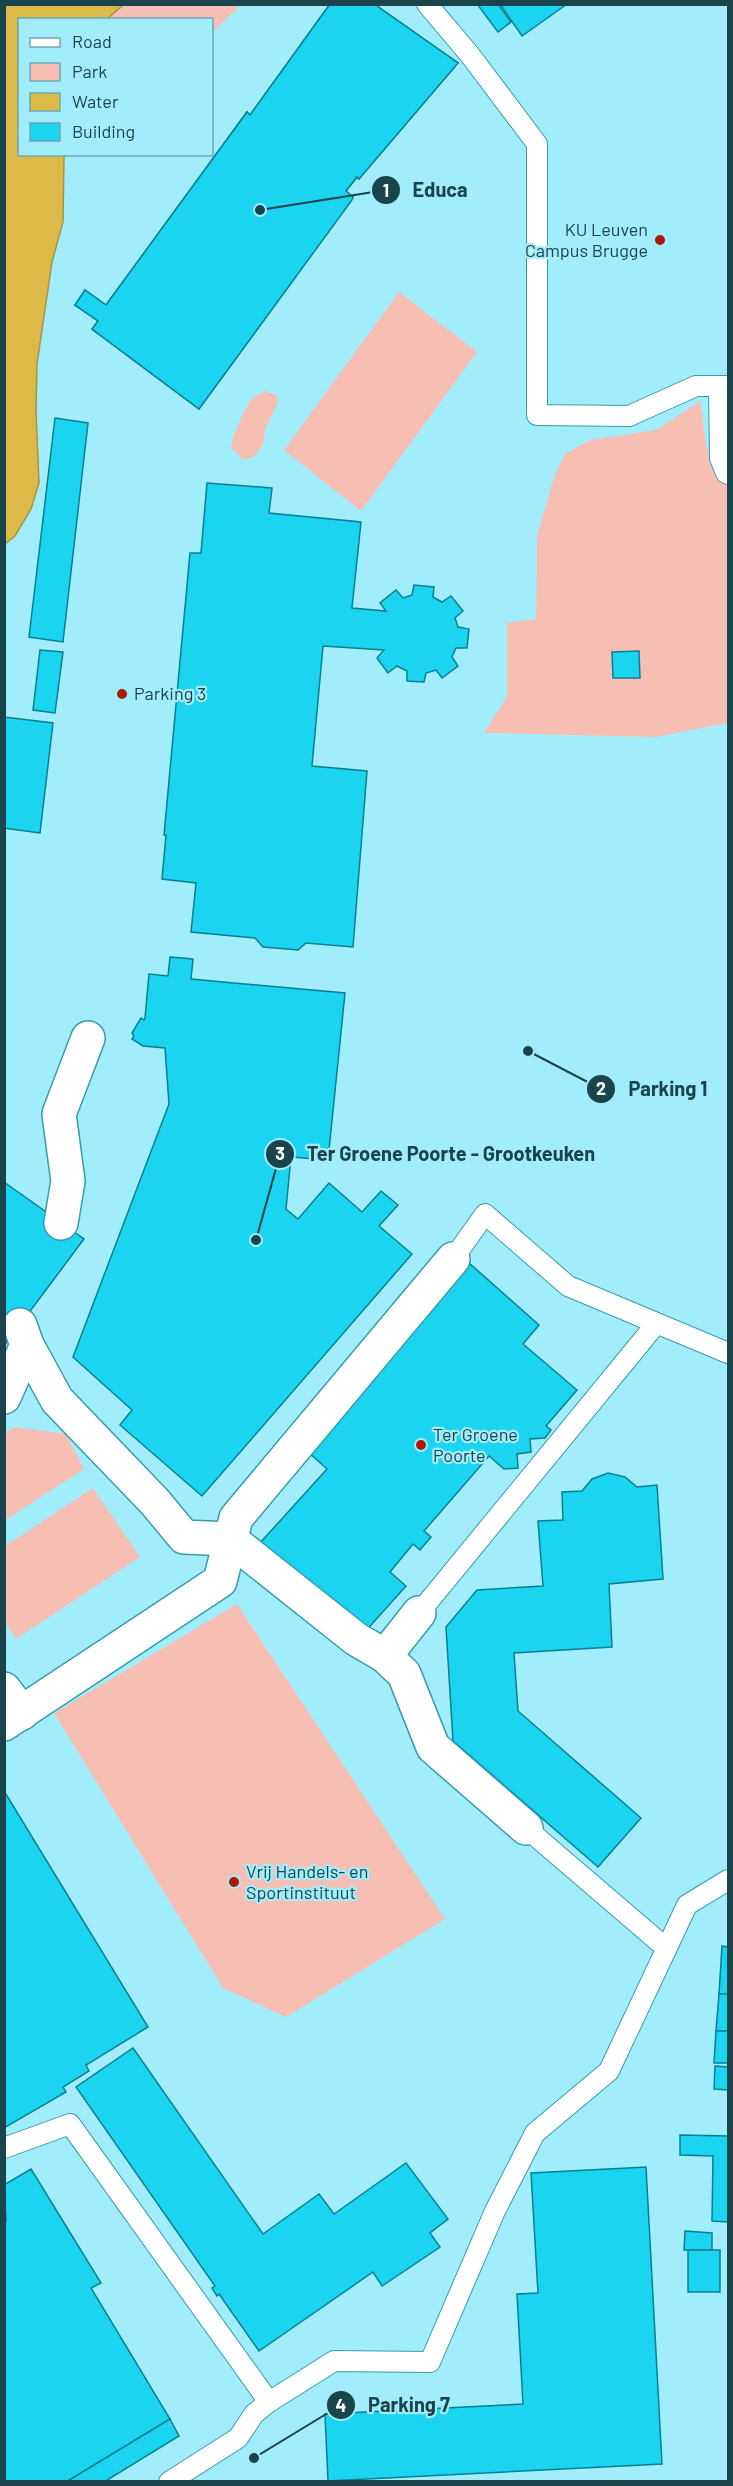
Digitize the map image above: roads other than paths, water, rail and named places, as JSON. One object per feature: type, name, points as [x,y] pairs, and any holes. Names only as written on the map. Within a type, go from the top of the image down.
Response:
[{"type":"street","points":[[61,1223],[68,1181],[59,1114],[88,1038]]},
{"type":"street","points":[[10,1708],[220,1581],[236,1518],[453,1259]]},
{"type":"street","points":[[4,1397],[24,1335],[57,1400],[155,1502],[184,1537],[230,1539],[356,1639],[385,1656],[404,1674],[433,1747],[526,1828]]},
{"type":"street","points":[[385,1656],[419,1612]]},
{"type":"lane","points":[[428,4],[470,55],[537,144],[537,415],[629,416],[696,386],[724,386],[720,458],[726,473],[729,474]]},
{"type":"lane","points":[[453,1259],[484,1214],[568,1286],[729,1353]]},
{"type":"lane","points":[[419,1612],[656,1324]]},
{"type":"lane","points":[[526,1828],[666,1948]]},
{"type":"lane","points":[[169,2481],[238,2438],[254,2414],[334,2361],[430,2362],[495,2211],[535,2133],[609,2072],[687,1905],[729,1880]]},
{"type":"lane","points":[[4,2148],[70,2124],[269,2402]]},
{"type":"water","points":[[5,4],[123,5],[108,18],[18,18],[18,156],[64,156],[63,222],[52,262],[37,364],[39,483],[31,509],[15,536],[5,544]]},
{"type":"place","name":"Educa","points":[[260,210]]},
{"type":"place","name":"KU Leuven Campus Brugge","points":[[660,240]]},
{"type":"place","name":"Parking 3","points":[[122,694]]},
{"type":"place","name":"Parking 1","points":[[528,1051]]},
{"type":"place","name":"Ter Groene Poorte - Grootkeuken","points":[[256,1240]]},
{"type":"place","name":"Ter Groene Poorte","points":[[421,1445]]},
{"type":"place","name":"Vrij Handels- en Sportinstituut","points":[[234,1882]]},
{"type":"place","name":"Parking 7","points":[[254,2458]]}]
